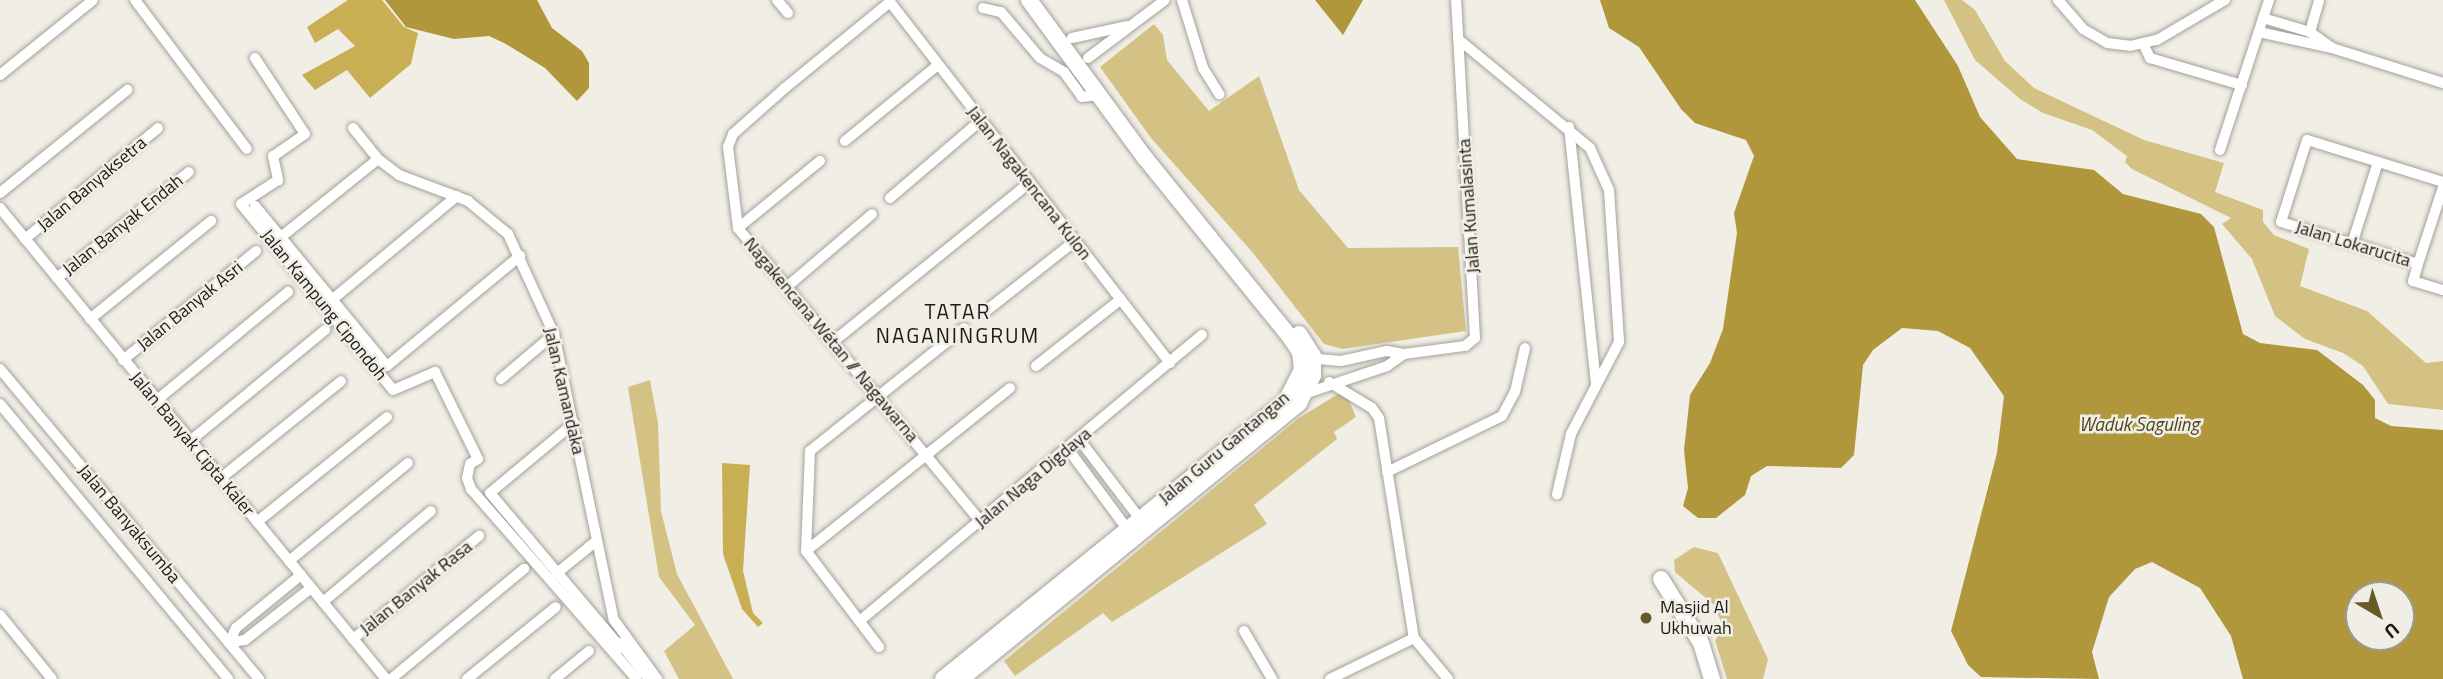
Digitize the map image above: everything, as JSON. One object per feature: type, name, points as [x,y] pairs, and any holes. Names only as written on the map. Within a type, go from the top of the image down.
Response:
[{"type":"street","points":[[0,75],[93,0]]},
{"type":"street","points":[[135,0],[247,149]]},
{"type":"street","points":[[777,0],[788,13]]},
{"type":"street","points":[[1029,0],[1098,95],[1307,358],[1341,361],[1387,351],[1404,354]]},
{"type":"street","points":[[1042,0],[1088,58],[1131,125],[1307,358]]},
{"type":"street","points":[[1088,58],[1165,0]]},
{"type":"street","points":[[1182,0],[1203,68],[1219,94]]},
{"type":"street","name":"Jalan Kumalasinta","points":[[1404,354],[1465,345],[1476,333],[1456,0]]},
{"type":"street","points":[[2058,0],[2083,29],[2107,43],[2143,43],[2157,40],[2225,0]]},
{"type":"street","points":[[2220,150],[2269,0]]},
{"type":"street","points":[[2310,32],[2319,0]]},
{"type":"street","name":"Jalan Nagakencana Kulon","points":[[890,2],[1170,363]]},
{"type":"street","name":"Nagakencana Wétan // Nagawarna","points":[[890,2],[733,134],[729,147],[738,228],[789,285],[981,522]]},
{"type":"street","points":[[983,8],[1002,12],[1040,58],[1064,72],[1082,97],[1098,95]]},
{"type":"street","points":[[2263,18],[2310,32],[2332,48]]},
{"type":"street","points":[[1072,38],[1129,25]]},
{"type":"street","points":[[2259,32],[2307,46],[2332,48],[2443,83]]},
{"type":"street","points":[[1458,39],[1569,127],[1590,148],[1609,190],[1619,342],[1572,434],[1557,494]]},
{"type":"street","points":[[2143,43],[2150,58],[2242,85]]},
{"type":"street","name":"Jalan Kampung Cipondoh","points":[[255,58],[305,134],[273,156],[278,180],[241,204],[393,390],[435,372],[478,459],[470,464],[467,478],[471,489],[637,679]]},
{"type":"street","points":[[845,141],[938,65]]},
{"type":"street","points":[[0,193],[127,90]]},
{"type":"street","points":[[890,198],[980,121]]},
{"type":"street","points":[[1569,127],[1596,384]]},
{"type":"street","name":"Jalan Banyaksetra","points":[[25,239],[158,128]]},
{"type":"street","name":"Jalan Kamandaka","points":[[353,128],[378,159],[418,184],[457,197],[490,214],[508,234],[520,256],[554,334],[596,542],[621,648],[649,679]]},
{"type":"street","name":"Jalan Lokarucita","points":[[2378,162],[2307,140],[2281,222],[2418,264],[2413,281],[2443,290]]},
{"type":"street","points":[[281,237],[378,159]]},
{"type":"street","points":[[738,228],[820,161]]},
{"type":"street","points":[[2352,244],[2378,162],[2443,184],[2418,264]]},
{"type":"street","name":"Jalan Banyak Endah","points":[[57,278],[189,172]]},
{"type":"street","points":[[834,341],[1030,182]]},
{"type":"street","points":[[333,299],[457,197]]},
{"type":"street","points":[[255,206],[387,366],[520,256]]},
{"type":"street","name":"Jalan Banyak Cipta Kaler","points":[[0,208],[388,679]]},
{"type":"street","points":[[789,285],[872,214]]},
{"type":"street","points":[[90,319],[211,221]]},
{"type":"street","points":[[986,311],[1075,240]]},
{"type":"street","name":"Jalan Banyak Asri","points":[[123,360],[256,251]]},
{"type":"street","points":[[157,400],[288,292]]},
{"type":"street","points":[[1036,366],[1121,299]]},
{"type":"street","points":[[879,647],[862,619],[806,551],[810,451],[964,328]]},
{"type":"street","points":[[190,441],[325,330]]},
{"type":"street","points":[[501,379],[554,334]]},
{"type":"street","name":"Jalan Naga Digdaya","points":[[862,619],[1202,335]]},
{"type":"street","points":[[1387,472],[1502,416],[1515,392],[1525,348]]},
{"type":"street","points":[[1299,394],[1329,382],[1387,366],[1404,354]]},
{"type":"street","name":"Jalan Guru Gantangan","points":[[961,679],[1299,394],[1300,379],[1307,358]]},
{"type":"street","name":"Jalan Banyaksumba","points":[[0,369],[4,383],[20,394],[259,679]]},
{"type":"street","points":[[221,478],[341,381]]},
{"type":"street","points":[[1329,382],[1376,410],[1414,638],[1448,679]]},
{"type":"street","points":[[806,551],[1010,388]]},
{"type":"street","points":[[1,407],[20,394]]},
{"type":"street","name":"Jalan Banyaksumba","points":[[1,407],[228,679]]},
{"type":"street","points":[[257,522],[387,417]]},
{"type":"street","points":[[574,423],[490,493],[621,648]]},
{"type":"street","points":[[1079,439],[1137,528]]},
{"type":"street","points":[[1068,449],[1137,528]]},
{"type":"street","points":[[289,561],[408,463]]},
{"type":"street","points":[[323,602],[431,511]]},
{"type":"street","name":"Jalan Guru Gantangan","points":[[943,679],[1137,528]]},
{"type":"street","name":"Jalan Banyak Rasa","points":[[353,639],[479,536]]},
{"type":"street","points":[[558,573],[596,542]]},
{"type":"street","points":[[388,679],[524,569]]},
{"type":"street","points":[[229,643],[236,628],[300,575]]},
{"type":"street","points":[[1661,579],[1700,643],[1712,679]]},
{"type":"street","points":[[229,643],[245,640],[312,589]]},
{"type":"street","points":[[467,679],[556,607]]},
{"type":"street","points":[[0,615],[52,679]]},
{"type":"street","name":"Jalan Kamandaka","points":[[614,620],[657,679]]},
{"type":"street","points":[[0,637],[11,628]]},
{"type":"street","points":[[1244,631],[1272,679]]},
{"type":"street","points":[[1329,679],[1414,638]]},
{"type":"street","points":[[555,679],[589,651]]},
{"type":"shaded area","points":[[348,0],[382,0],[404,27],[418,33],[411,64],[370,98],[347,70],[315,90],[302,75],[355,46],[338,29],[315,43],[307,27]]},
{"type":"shaded area","points":[[1944,0],[1962,0],[1975,10],[2005,61],[2034,88],[2144,140],[2224,163],[2215,192],[2263,210],[2263,222],[2274,235],[2309,249],[2300,286],[2367,311],[2426,363],[2443,361],[2443,410],[2388,404],[2363,366],[2343,353],[2305,339],[2275,316],[2252,259],[2222,224],[2231,218],[2132,169],[2125,162],[2127,156],[2092,130],[2043,113],[2020,99],[1975,60]]},
{"type":"shaded area","points":[[1154,24],[1163,35],[1167,60],[1209,111],[1259,76],[1299,190],[1348,248],[1458,247],[1466,331],[1342,349],[1324,344],[1253,253],[1151,138],[1100,67]]},
{"type":"shaded area","points":[[650,380],[658,423],[661,511],[677,574],[733,679],[679,679],[664,651],[695,625],[659,577],[628,387]]},
{"type":"shaded area","points":[[1338,394],[1348,398],[1356,417],[1334,432],[1337,439],[1254,505],[1267,524],[1112,622],[1103,613],[1015,676],[1004,661],[1299,418]]},
{"type":"shaded area","points":[[722,463],[750,465],[743,571],[753,613],[763,623],[758,627],[742,609],[723,554]]},
{"type":"shaded area","points":[[1694,547],[1718,553],[1768,659],[1763,679],[1727,679],[1715,640],[1724,629],[1714,605],[1675,572],[1674,560]]},
{"type":"water","points":[[385,0],[537,0],[552,28],[582,51],[589,63],[589,88],[577,101],[545,68],[506,44],[489,36],[454,39],[406,27]]},
{"type":"water","points":[[1315,0],[1363,0],[1343,35]]},
{"type":"water","name":"Waduk Saguling","points":[[1600,0],[1915,0],[1958,66],[1980,117],[2017,159],[2094,170],[2123,194],[2201,214],[2214,227],[2243,334],[2260,343],[2317,350],[2363,385],[2375,400],[2375,418],[2391,426],[2443,430],[2443,679],[2243,679],[2231,636],[2200,588],[2152,562],[2135,569],[2109,597],[2092,652],[2099,679],[1981,677],[1968,665],[1951,631],[1997,453],[2004,396],[1970,348],[1938,331],[1902,328],[1873,350],[1863,365],[1854,455],[1841,468],[1767,466],[1751,476],[1745,495],[1716,518],[1698,518],[1683,506],[1688,488],[1684,450],[1690,395],[1710,363],[1723,329],[1737,233],[1734,213],[1754,156],[1746,140],[1695,123],[1681,109],[1639,47],[1609,28]]},
{"type":"place","name":"Masjid Al Ukhuwah","points":[[1646,618]]},
{"type":"district","name":"TATAR NAGANINGRUM","points":[[958,323]]}]
